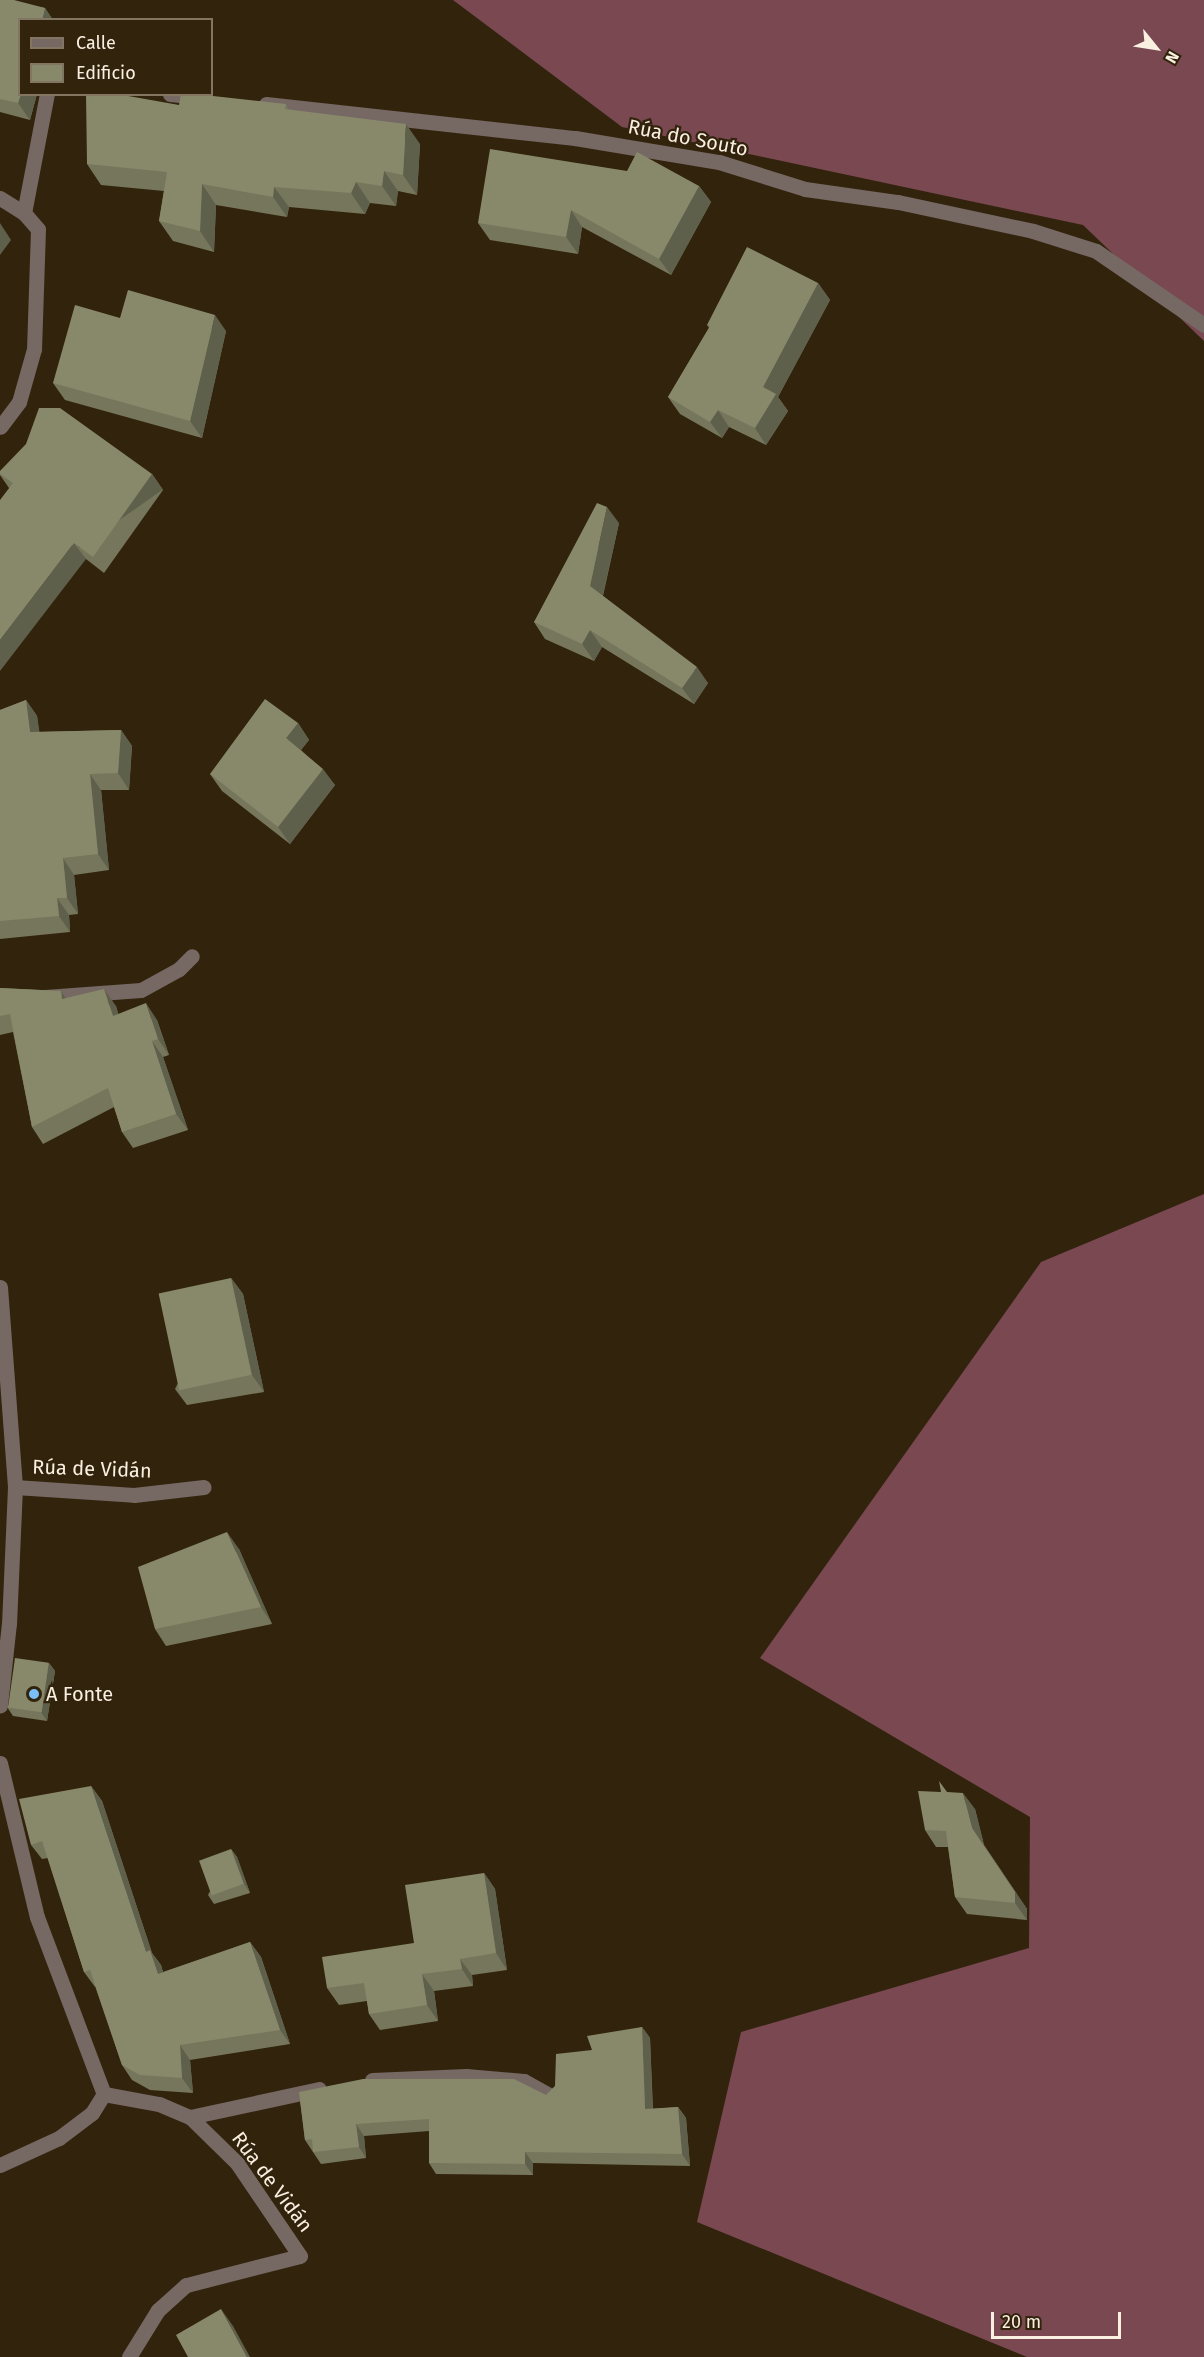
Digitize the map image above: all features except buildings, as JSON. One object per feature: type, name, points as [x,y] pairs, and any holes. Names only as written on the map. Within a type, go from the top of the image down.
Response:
[{"type":"street","points":[[24,213],[46,96]]},
{"type":"street","points":[[189,96],[217,99]]},
{"type":"street","name":"Rúa do Souto","points":[[251,102],[586,140],[719,162],[806,189],[898,202],[1033,231],[1096,251],[1204,325]]},
{"type":"street","points":[[0,198],[24,213],[38,229],[34,349],[19,402],[0,427]]},
{"type":"street","points":[[34,996],[141,990],[179,969],[192,956]]},
{"type":"street","name":"Rúa de Vidán","points":[[0,1287],[15,1487],[9,1623],[0,1706]]},
{"type":"street","name":"Rúa de Vidán","points":[[15,1487],[134,1495],[204,1486]]},
{"type":"street","points":[[0,1763],[37,1917],[104,2094],[92,2113],[59,2138],[0,2165]]},
{"type":"street","points":[[360,2081],[466,2076],[524,2081],[553,2097]]},
{"type":"street","points":[[190,2117],[331,2087]]},
{"type":"street","name":"Rúa de Vidán","points":[[104,2094],[159,2104],[190,2117],[237,2163],[300,2256],[186,2285],[158,2310],[129,2357]]},
{"type":"shaded area","points":[[453,0],[1204,0],[1204,341],[1083,225],[622,127]]},
{"type":"shaded area","points":[[1204,1194],[1204,2357],[1027,2357],[697,2222],[741,2032],[1029,1948],[1030,1817],[760,1658],[1041,1262]]},
{"type":"place","name":"A Fonte","points":[[34,1694]]}]
